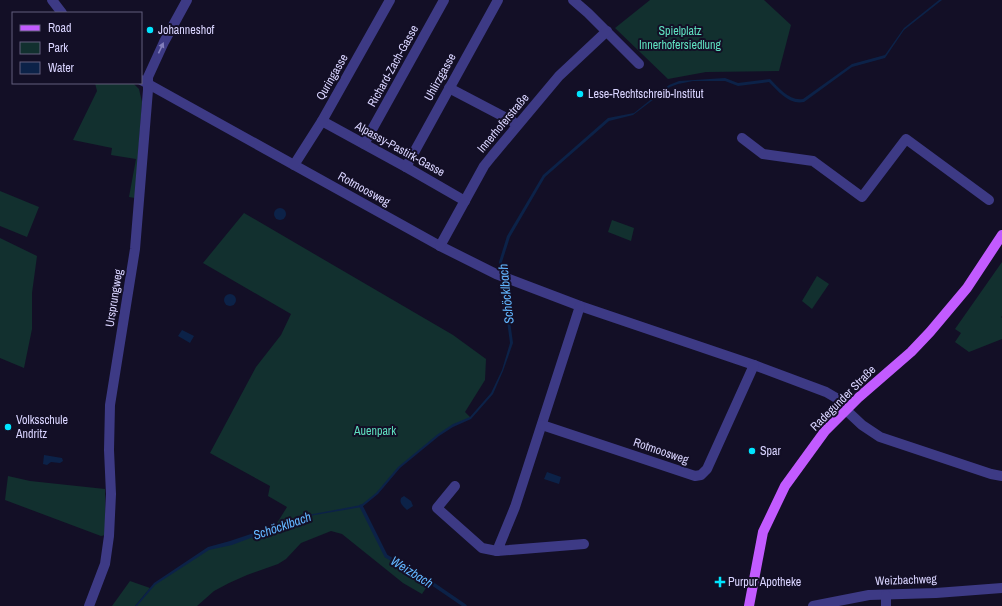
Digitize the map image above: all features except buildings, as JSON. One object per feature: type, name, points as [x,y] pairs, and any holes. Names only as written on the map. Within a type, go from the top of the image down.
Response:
[{"type":"main road","name":"Radegunder Straße","points":[[750,606],[763,532],[785,486],[825,431],[858,398],[911,352],[930,332],[966,288],[1002,235]]},
{"type":"street","points":[[52,0],[61,12]]},
{"type":"street","name":"Ursprungweg","points":[[89,606],[104,564],[109,536],[111,494],[108,450],[110,405],[134,249],[148,90],[144,82],[148,77],[164,42],[187,0]]},
{"type":"street","name":"Quringasse","points":[[294,165],[322,121],[390,0]]},
{"type":"street","name":"Richard-Zach-Gasse","points":[[364,144],[444,0]]},
{"type":"street","name":"Uhlirzgasse","points":[[406,167],[498,0]]},
{"type":"street","points":[[573,0],[607,31],[639,64]]},
{"type":"street","name":"Innerhoferstraße","points":[[440,246],[484,166],[564,71],[607,31]]},
{"type":"street","name":"Rotmoosweg","points":[[144,82],[440,246],[496,274],[580,306],[754,365],[826,392],[838,399],[846,410],[862,425],[880,437],[991,474],[1002,476]]},
{"type":"street","points":[[449,88],[517,126]]},
{"type":"street","name":"Alpassy-Pastirk-Gasse","points":[[322,121],[465,201]]},
{"type":"street","points":[[742,138],[763,154],[813,161],[862,196],[906,139],[989,200]]},
{"type":"street","points":[[497,551],[515,508],[580,306]]},
{"type":"street","name":"Rotmoosweg","points":[[542,425],[695,476],[701,475],[707,469],[754,365]]},
{"type":"street","points":[[455,486],[437,508],[482,548],[497,551],[584,544]]},
{"type":"street","name":"Weizbachweg","points":[[813,606],[869,595],[1002,588]]},
{"type":"street","points":[[886,595],[886,606]]},
{"type":"green space","name":"Spielplatz Innerhofersiedlung","points":[[650,0],[764,0],[791,25],[779,71],[706,72],[668,79],[615,28]]},
{"type":"green space","points":[[95,84],[134,84],[139,89],[142,102],[135,198],[129,197],[136,159],[111,155],[112,148],[73,140],[97,91]]},
{"type":"green space","points":[[0,191],[39,207],[27,237],[0,226]]},
{"type":"green space","name":"Auenpark","points":[[244,213],[453,335],[486,359],[485,380],[465,412],[471,418],[453,426],[439,435],[398,468],[377,493],[361,506],[386,556],[430,582],[422,594],[403,583],[342,534],[331,531],[301,543],[286,559],[278,564],[247,575],[214,591],[197,606],[136,606],[154,584],[208,549],[231,543],[274,528],[287,507],[268,496],[270,486],[210,453],[256,367],[281,335],[291,314],[203,263]]},
{"type":"green space","points":[[612,220],[634,228],[631,241],[608,232]]},
{"type":"green space","points":[[0,238],[37,256],[32,293],[32,329],[24,368],[0,358]]},
{"type":"green space","points":[[1002,262],[1002,339],[969,352],[955,342],[961,333],[955,329]]},
{"type":"green space","points":[[817,276],[829,284],[812,309],[802,301]]},
{"type":"green space","points":[[8,476],[30,481],[105,489],[106,535],[101,536],[5,500]]},
{"type":"green space","points":[[130,581],[150,588],[135,606],[112,606]]},
{"type":"water","name":"Schöcklbach","points":[[939,0],[942,0],[904,30],[885,58],[852,67],[804,102],[794,102],[789,100],[769,82],[738,86],[725,81],[693,81],[670,87],[633,115],[609,121],[545,177],[510,237],[502,262],[513,343],[493,394],[471,419],[453,427],[439,436],[400,468],[378,494],[362,507],[309,516],[232,545],[209,550],[155,585],[137,606],[135,606],[154,583],[208,547],[308,515],[361,505],[376,493],[398,467],[438,434],[453,424],[470,417],[491,393],[502,370],[510,343],[499,262],[507,236],[543,175],[608,118],[634,113],[669,85],[679,81],[725,78],[738,83],[770,79],[789,96],[803,99],[852,64],[885,55],[904,28]]},
{"type":"water","points":[[280,208],[284,210],[286,214],[284,218],[280,220],[276,218],[274,214],[276,210]]},
{"type":"water","points":[[230,294],[234,296],[236,300],[234,304],[230,306],[226,304],[224,300],[226,296]]},
{"type":"water","points":[[182,330],[194,336],[190,343],[178,336]]},
{"type":"water","points":[[44,455],[62,458],[63,461],[60,463],[51,462],[47,465],[43,464]]},
{"type":"water","points":[[547,472],[561,477],[559,484],[544,479]]},
{"type":"water","points":[[404,496],[411,501],[413,506],[407,510],[401,501],[401,498]]},
{"type":"waterway","name":"Weizbach","points":[[361,506],[386,556],[430,582],[465,606]]},
{"type":"place","name":"Johanneshof","points":[[150,30]]},
{"type":"place","name":"Lese-Rechtschreib-Institut","points":[[580,94]]},
{"type":"place","name":"Volksschule Andritz","points":[[8,427]]},
{"type":"place","name":"Spar","points":[[752,451]]},
{"type":"place","name":"Purpur Apotheke","points":[[720,582]]}]
